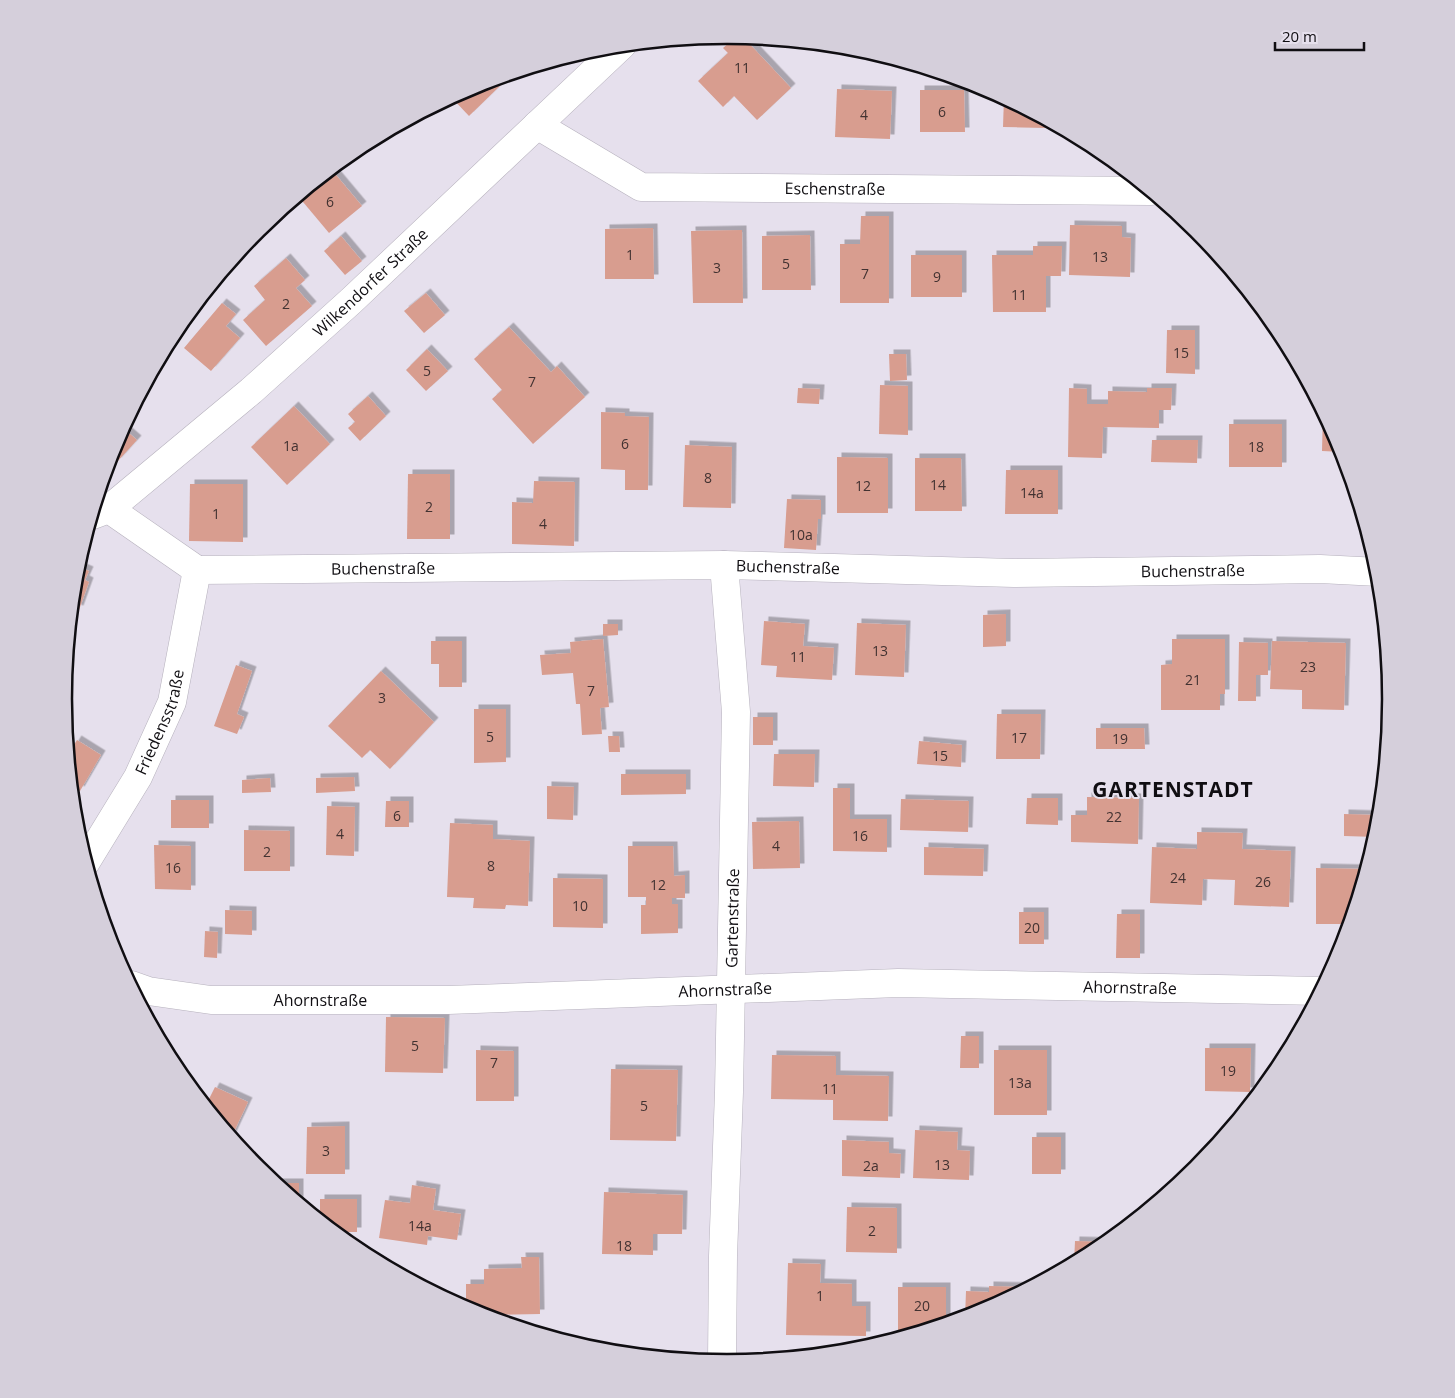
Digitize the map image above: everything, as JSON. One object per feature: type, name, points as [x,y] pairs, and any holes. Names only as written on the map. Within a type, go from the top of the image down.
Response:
[{"type":"street","name":"Wilkendorfer Straße","points":[[196,570],[101,512],[250,391],[352,302],[613,54]]},
{"type":"street","name":"Eschenstraße","points":[[537,125],[641,187],[1142,192]]},
{"type":"street","name":"Buchenstraße","points":[[196,570],[724,565],[1014,573],[1320,569],[1370,572]]},
{"type":"street","name":"Gartenstraße","points":[[722,1354],[736,712],[724,565]]},
{"type":"street","name":"Friedensstraße","points":[[91,853],[138,777],[172,702],[196,570]]},
{"type":"street","name":"Ahornstraße","points":[[140,988],[148,991],[211,1000],[448,1000],[898,983],[1315,990]]},
{"type":"building","points":[[728,44],[750,45],[791,88],[757,120],[734,96],[723,107],[698,81],[728,53],[723,48]]},
{"type":"building","points":[[501,85],[469,116],[457,103]]},
{"type":"building","points":[[837,89],[892,91],[890,139],[835,137]]},
{"type":"building","points":[[920,90],[964,90],[965,132],[920,132]]},
{"type":"building","points":[[1004,105],[1046,127],[1046,128],[1003,127]]},
{"type":"building","points":[[335,174],[362,206],[329,233],[302,201]]},
{"type":"building","points":[[861,216],[889,216],[889,303],[840,303],[840,244],[860,244]]},
{"type":"building","points":[[1070,225],[1122,226],[1122,237],[1131,238],[1130,277],[1069,275]]},
{"type":"building","points":[[653,228],[654,279],[605,279],[605,229]]},
{"type":"building","points":[[742,230],[743,303],[693,303],[691,231]]},
{"type":"building","points":[[810,235],[811,290],[762,290],[762,236]]},
{"type":"building","points":[[341,236],[362,261],[345,275],[324,251]]},
{"type":"building","points":[[1033,246],[1062,246],[1061,276],[1046,276],[1046,312],[993,312],[992,255],[1033,255]]},
{"type":"building","points":[[911,255],[962,255],[962,297],[911,297]]},
{"type":"building","points":[[286,258],[305,280],[296,288],[312,306],[266,346],[243,320],[265,300],[254,286]]},
{"type":"building","points":[[426,293],[445,315],[424,333],[404,311]]},
{"type":"building","points":[[222,303],[236,314],[226,326],[240,338],[211,371],[184,348]]},
{"type":"building","points":[[509,327],[551,372],[557,366],[585,397],[533,444],[492,399],[502,390],[474,359]]},
{"type":"building","points":[[1167,330],[1195,330],[1195,374],[1166,373]]},
{"type":"building","points":[[427,349],[448,371],[426,391],[406,370]]},
{"type":"building","points":[[889,354],[906,354],[907,380],[890,381]]},
{"type":"building","points":[[880,385],[908,386],[908,435],[879,434]]},
{"type":"building","points":[[798,388],[820,389],[819,404],[797,403]]},
{"type":"building","points":[[1069,388],[1087,389],[1087,404],[1108,404],[1108,391],[1147,392],[1147,388],[1172,388],[1171,410],[1159,410],[1159,428],[1103,427],[1102,458],[1068,457]]},
{"type":"building","points":[[368,396],[386,416],[360,441],[348,428],[355,422],[348,414]]},
{"type":"building","points":[[294,406],[330,444],[287,485],[251,447]]},
{"type":"building","points":[[601,412],[649,417],[648,490],[625,490],[625,470],[601,469]]},
{"type":"building","points":[[1229,424],[1282,424],[1282,467],[1229,467]]},
{"type":"building","points":[[1323,426],[1334,452],[1322,451]]},
{"type":"building","points":[[129,433],[137,440],[117,462],[122,448]]},
{"type":"building","points":[[1152,440],[1198,440],[1197,463],[1151,462]]},
{"type":"building","points":[[685,445],[732,447],[731,508],[683,507]]},
{"type":"building","points":[[837,457],[888,458],[888,513],[837,513]]},
{"type":"building","points":[[915,458],[961,458],[962,511],[915,511]]},
{"type":"building","points":[[1006,470],[1058,470],[1058,514],[1005,514]]},
{"type":"building","points":[[408,474],[450,474],[450,539],[407,539]]},
{"type":"building","points":[[534,481],[575,482],[574,546],[512,544],[512,502],[533,503]]},
{"type":"building","points":[[190,484],[243,484],[243,542],[189,541]]},
{"type":"building","points":[[787,499],[821,500],[821,519],[818,519],[816,550],[784,548]]},
{"type":"building","points":[[85,569],[89,571],[85,580],[89,582],[79,610]]},
{"type":"building","points":[[1006,614],[1006,646],[983,647],[983,615]]},
{"type":"building","points":[[764,621],[805,624],[803,646],[834,648],[832,680],[776,677],[777,666],[761,665]]},
{"type":"building","points":[[857,623],[906,625],[904,677],[855,675]]},
{"type":"building","points":[[603,624],[618,624],[618,635],[603,636]]},
{"type":"building","points":[[603,639],[609,707],[600,708],[602,734],[582,735],[580,704],[576,704],[573,673],[542,675],[540,655],[571,653],[570,642]]},
{"type":"building","points":[[1172,639],[1225,639],[1225,694],[1220,694],[1220,710],[1161,710],[1161,665],[1172,664]]},
{"type":"building","points":[[431,641],[462,641],[462,687],[439,687],[439,664],[431,664]]},
{"type":"building","points":[[1272,641],[1346,643],[1344,710],[1302,709],[1302,690],[1270,689]]},
{"type":"building","points":[[1239,642],[1268,643],[1268,675],[1256,675],[1256,701],[1238,701]]},
{"type":"building","points":[[236,665],[252,671],[237,714],[244,717],[237,734],[214,726]]},
{"type":"building","points":[[381,671],[434,722],[390,769],[370,750],[362,758],[328,726]]},
{"type":"building","points":[[474,709],[506,709],[506,762],[474,763]]},
{"type":"building","points":[[997,714],[1041,714],[1040,759],[996,759]]},
{"type":"building","points":[[753,717],[773,717],[773,745],[753,745]]},
{"type":"building","points":[[1096,728],[1144,728],[1145,749],[1096,749]]},
{"type":"building","points":[[608,736],[619,736],[620,752],[609,752]]},
{"type":"building","points":[[77,740],[101,755],[80,791],[78,785],[74,744]]},
{"type":"building","points":[[919,741],[962,745],[961,767],[917,764]]},
{"type":"building","points":[[774,754],[815,754],[814,787],[773,786]]},
{"type":"building","points":[[621,774],[686,774],[686,794],[621,795]]},
{"type":"building","points":[[354,777],[355,791],[316,793],[316,778]]},
{"type":"building","points":[[270,778],[271,792],[242,793],[242,780]]},
{"type":"building","points":[[547,786],[574,787],[573,820],[547,819]]},
{"type":"building","points":[[833,788],[850,788],[850,819],[887,819],[887,852],[833,851]]},
{"type":"building","points":[[1087,797],[1139,798],[1138,844],[1071,842],[1071,815],[1087,815]]},
{"type":"building","points":[[1027,798],[1058,798],[1058,825],[1026,824]]},
{"type":"building","points":[[901,799],[969,801],[968,832],[900,830]]},
{"type":"building","points":[[171,800],[209,800],[209,828],[171,828]]},
{"type":"building","points":[[386,801],[409,801],[409,827],[385,827]]},
{"type":"building","points":[[327,806],[355,807],[354,856],[326,855]]},
{"type":"building","points":[[1344,814],[1372,815],[1368,837],[1344,836]]},
{"type":"building","points":[[799,821],[800,868],[753,869],[752,822]]},
{"type":"building","points":[[450,823],[493,825],[493,839],[530,841],[528,906],[506,905],[505,909],[473,908],[474,898],[447,897]]},
{"type":"building","points":[[244,830],[290,831],[290,871],[244,871]]},
{"type":"building","points":[[1197,832],[1243,833],[1242,849],[1291,851],[1289,907],[1234,905],[1235,880],[1203,879],[1202,905],[1150,903],[1152,847],[1197,849]]},
{"type":"building","points":[[154,845],[191,846],[191,890],[155,889]]},
{"type":"building","points":[[628,846],[673,846],[674,876],[685,875],[685,898],[672,898],[672,904],[678,904],[678,933],[641,934],[641,905],[646,905],[646,897],[628,897]]},
{"type":"building","points":[[924,847],[984,849],[983,876],[924,875]]},
{"type":"building","points":[[1316,868],[1360,869],[1343,924],[1316,924]]},
{"type":"building","points":[[553,878],[603,879],[603,928],[553,927]]},
{"type":"building","points":[[225,910],[252,911],[252,935],[225,934]]},
{"type":"building","points":[[1019,912],[1044,912],[1044,944],[1019,944]]},
{"type":"building","points":[[1117,914],[1140,914],[1140,958],[1116,958]]},
{"type":"building","points":[[205,931],[218,932],[217,958],[204,957]]},
{"type":"building","points":[[386,1017],[445,1018],[443,1073],[385,1072]]},
{"type":"building","points":[[961,1036],[979,1036],[979,1068],[960,1068]]},
{"type":"building","points":[[1205,1048],[1251,1048],[1250,1092],[1205,1091]]},
{"type":"building","points":[[476,1050],[514,1051],[514,1101],[476,1101]]},
{"type":"building","points":[[994,1050],[1047,1050],[1047,1115],[994,1115]]},
{"type":"building","points":[[772,1055],[836,1056],[836,1075],[889,1076],[888,1121],[833,1120],[833,1100],[771,1099]]},
{"type":"building","points":[[611,1069],[678,1070],[676,1141],[610,1140]]},
{"type":"building","points":[[215,1087],[248,1102],[235,1130],[209,1099]]},
{"type":"building","points":[[345,1126],[345,1174],[306,1174],[307,1127]]},
{"type":"building","points":[[915,1130],[958,1132],[957,1150],[970,1151],[969,1180],[913,1178]]},
{"type":"building","points":[[1032,1137],[1061,1137],[1061,1174],[1032,1174]]},
{"type":"building","points":[[842,1140],[889,1142],[889,1153],[901,1154],[900,1178],[842,1176]]},
{"type":"building","points":[[286,1183],[299,1183],[299,1195]]},
{"type":"building","points":[[412,1185],[436,1189],[433,1210],[461,1214],[457,1240],[428,1236],[427,1245],[379,1238],[385,1200],[410,1203]]},
{"type":"building","points":[[604,1192],[683,1195],[682,1234],[653,1234],[653,1255],[602,1254]]},
{"type":"building","points":[[320,1199],[357,1199],[357,1232],[347,1232],[320,1212]]},
{"type":"building","points":[[847,1207],[897,1208],[897,1253],[846,1252]]},
{"type":"building","points":[[1075,1241],[1095,1242],[1092,1244],[1074,1254]]},
{"type":"building","points":[[521,1257],[539,1257],[540,1314],[505,1315],[466,1299],[466,1284],[484,1284],[484,1269],[522,1268]]},
{"type":"building","points":[[788,1263],[821,1264],[820,1283],[852,1284],[852,1306],[866,1306],[866,1336],[786,1335]]},
{"type":"building","points":[[989,1286],[1018,1287],[965,1309],[966,1291],[989,1292]]},
{"type":"building","points":[[898,1287],[946,1287],[946,1316],[898,1332]]},
{"type":"district","name":"GARTENSTADT","points":[[1173,789]]}]
